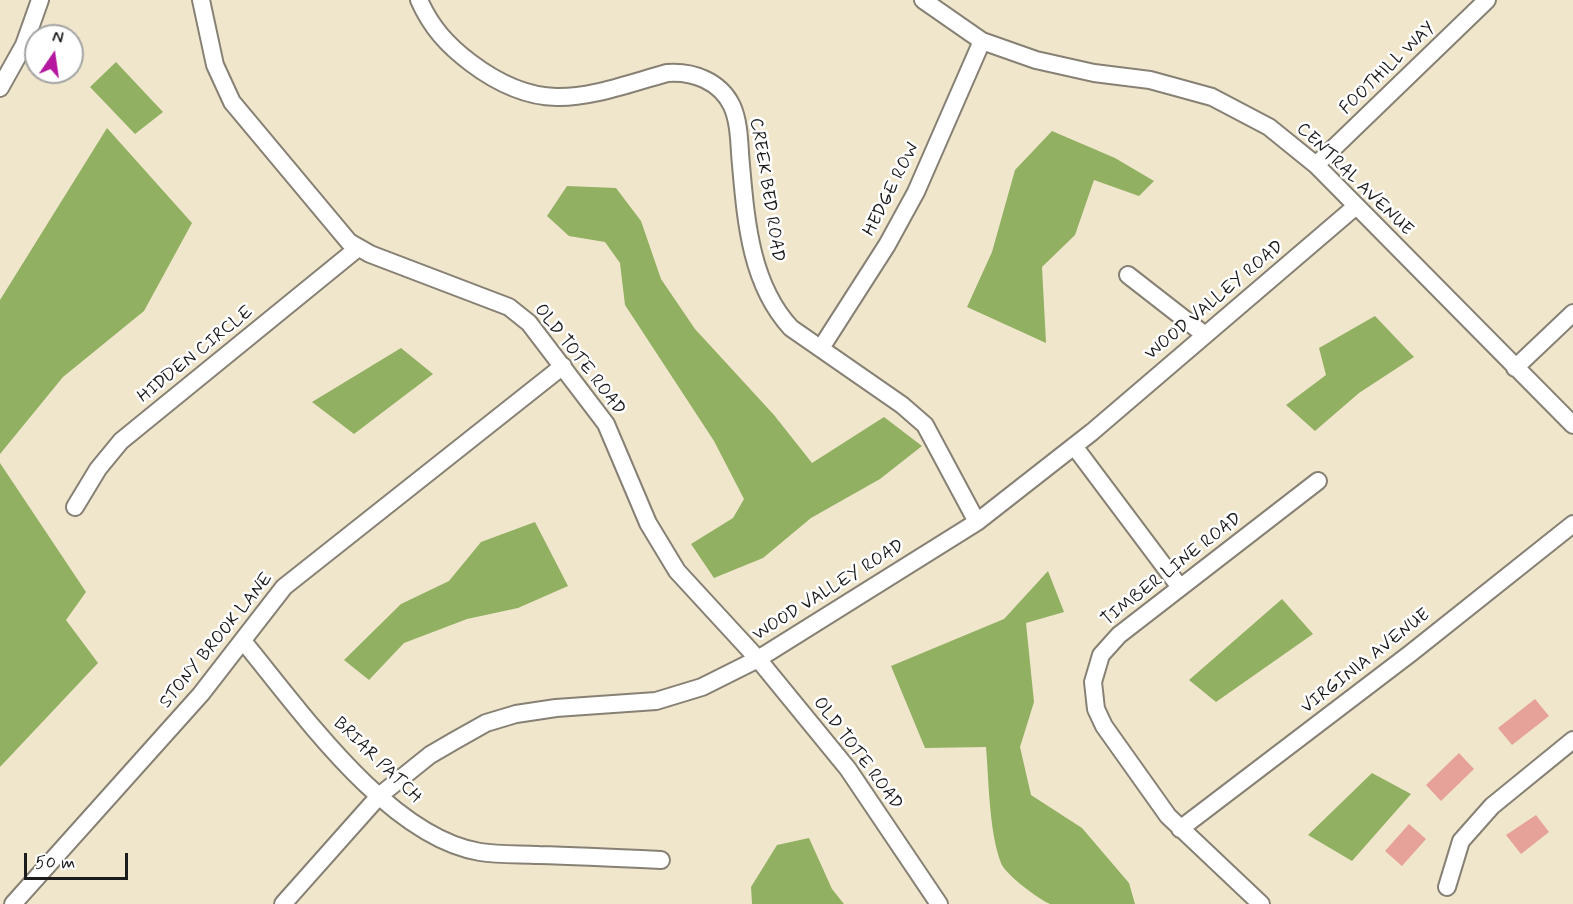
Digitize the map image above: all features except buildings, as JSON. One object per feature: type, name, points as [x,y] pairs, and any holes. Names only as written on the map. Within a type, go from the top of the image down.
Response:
[{"type":"street","points":[[0,88],[24,45],[40,0]]},
{"type":"street","name":"OLD TOTE ROAD","points":[[201,0],[215,65],[232,102],[340,231],[358,248],[509,307],[529,324],[606,423],[648,523],[678,571],[758,659],[848,769],[939,904]]},
{"type":"street","name":"CREEK BED ROAD","points":[[419,0],[431,24],[449,46],[491,78],[530,95],[558,98],[581,97],[667,73],[680,72],[704,78],[715,85],[724,94],[736,116],[744,203],[757,271],[776,312],[791,328],[902,405],[925,425],[977,522]]},
{"type":"street","name":"CENTRAL AVENUE","points":[[923,0],[982,41],[1036,60],[1094,73],[1150,80],[1212,97],[1269,127],[1316,165],[1573,425]]},
{"type":"street","name":"FOOTHILL WAY","points":[[1316,165],[1487,0]]},
{"type":"street","name":"HEDGE ROW","points":[[821,348],[888,245],[916,192],[982,41]]},
{"type":"street","name":"WOOD VALLEY ROAD","points":[[283,904],[379,796],[430,755],[486,723],[516,714],[556,708],[656,701],[702,687],[758,659],[977,522],[1074,446],[1355,207]]},
{"type":"street","name":"HIDDEN CIRCLE","points":[[75,507],[98,469],[121,441],[358,248]]},
{"type":"street","points":[[1128,275],[1205,335]]},
{"type":"street","points":[[1515,368],[1573,313]]},
{"type":"street","name":"STONY BROOK LANE","points":[[13,904],[201,694],[284,587],[563,366]]},
{"type":"street","points":[[1074,446],[1179,586]]},
{"type":"street","name":"TIMBER LINE ROAD","points":[[1261,904],[1180,829],[1104,726],[1096,709],[1093,682],[1098,662],[1109,644],[1179,586],[1318,481]]},
{"type":"street","name":"VIRGINIA AVENUE","points":[[1180,829],[1411,653],[1573,524]]},
{"type":"street","name":"BRIAR PATCH","points":[[243,641],[316,729],[379,796],[418,827],[447,842],[479,852],[661,860]]},
{"type":"street","points":[[1447,887],[1461,841],[1492,806],[1573,740]]},
{"type":"green space","points":[[116,62],[163,112],[135,134],[90,87]]},
{"type":"green space","points":[[107,128],[192,223],[144,311],[63,377],[0,454],[0,300]]},
{"type":"green space","points":[[1052,131],[1115,158],[1154,181],[1139,196],[1094,180],[1075,235],[1042,267],[1046,343],[967,307],[992,252],[1015,170]]},
{"type":"green space","points":[[567,186],[616,188],[641,221],[661,279],[695,329],[774,415],[812,463],[884,417],[922,446],[880,479],[811,518],[763,558],[714,578],[691,544],[733,518],[744,499],[714,441],[625,305],[620,263],[605,242],[569,236],[547,216]]},
{"type":"green space","points":[[1375,316],[1414,357],[1359,393],[1315,431],[1286,405],[1326,375],[1319,348]]},
{"type":"green space","points":[[401,348],[433,374],[354,434],[312,402]]},
{"type":"green space","points":[[0,463],[86,592],[66,620],[98,663],[0,767]]},
{"type":"green space","points":[[535,522],[568,586],[518,608],[467,619],[404,643],[369,680],[344,660],[401,604],[449,581],[481,542]]},
{"type":"green space","points":[[1048,571],[1064,612],[1026,623],[1034,702],[1020,747],[1031,795],[1082,828],[1129,883],[1135,904],[1050,904],[1030,892],[1015,879],[1004,868],[997,850],[990,806],[986,747],[925,748],[891,666],[1004,619]]},
{"type":"green space","points":[[1282,599],[1313,634],[1216,702],[1189,680]]},
{"type":"green space","points":[[1372,773],[1411,794],[1352,861],[1308,835]]},
{"type":"green space","points":[[809,838],[832,889],[844,904],[752,904],[751,887],[777,845]]}]
